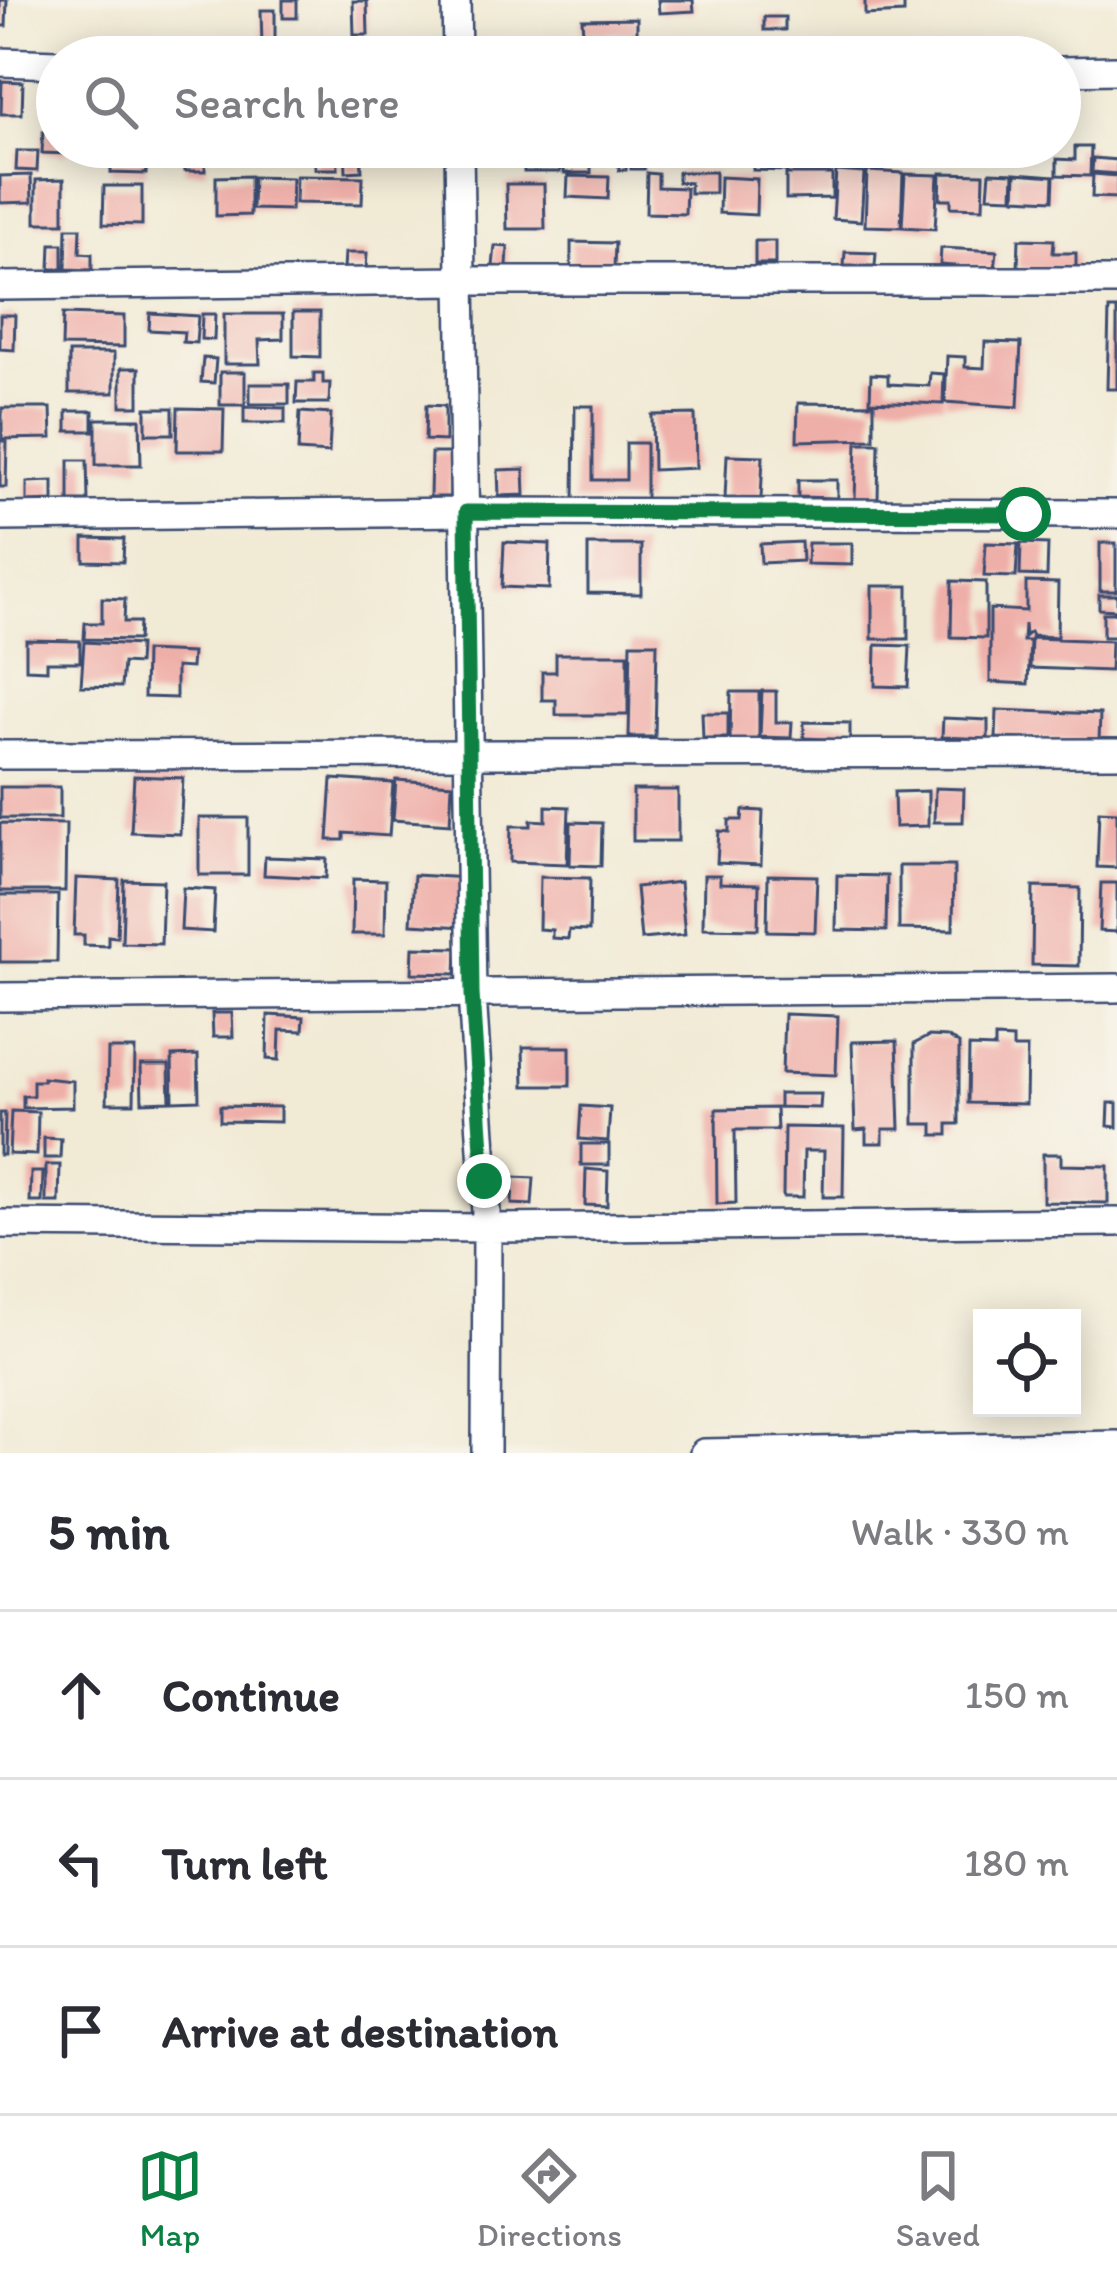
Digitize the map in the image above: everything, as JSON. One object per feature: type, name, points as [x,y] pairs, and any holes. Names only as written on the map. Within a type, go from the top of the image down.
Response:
[{"type":"street","points":[[456,0],[457,36]]},
{"type":"street","points":[[0,62],[36,63]]},
{"type":"street","points":[[1081,70],[1117,70]]},
{"type":"street","points":[[459,168],[472,994],[487,1228],[486,1453]]},
{"type":"street","points":[[0,286],[1117,281]]},
{"type":"street","points":[[0,517],[466,512],[1117,514]]},
{"type":"street","points":[[0,755],[1117,753]]},
{"type":"street","points":[[0,997],[1117,988]]},
{"type":"street","points":[[0,1225],[487,1228],[1117,1222]]},
{"type":"street","points":[[704,1453],[1117,1445]]},
{"type":"building","points":[[0,0],[7,0],[6,26],[0,26]]},
{"type":"building","points":[[283,0],[297,0],[297,18],[283,18]]},
{"type":"building","points":[[658,0],[693,0],[694,11],[659,13]]},
{"type":"building","points":[[865,0],[904,0],[904,13],[865,15]]},
{"type":"building","points":[[353,1],[367,1],[368,35],[354,35]]},
{"type":"building","points":[[261,10],[275,10],[275,36],[262,36]]},
{"type":"building","points":[[764,17],[785,17],[785,30],[764,30]]},
{"type":"building","points":[[637,18],[637,33],[583,34],[582,19]]},
{"type":"building","points":[[2,81],[23,82],[22,114],[1,114]]},
{"type":"building","points":[[1081,147],[1091,147],[1090,176],[1057,175],[1057,168],[1081,168]]},
{"type":"building","points":[[17,151],[36,151],[37,171],[16,170]]},
{"type":"building","points":[[1093,158],[1117,160],[1117,174],[1092,172]]},
{"type":"building","points":[[111,168],[146,168],[146,174],[111,173]]},
{"type":"building","points":[[524,168],[560,168],[560,172],[524,172]]},
{"type":"building","points":[[564,168],[591,168],[591,173],[564,173]]},
{"type":"building","points":[[836,171],[864,173],[861,221],[833,219]]},
{"type":"building","points":[[867,171],[903,173],[901,227],[865,226]]},
{"type":"building","points":[[678,172],[715,172],[715,193],[690,193],[690,183],[678,182]]},
{"type":"building","points":[[990,172],[1014,173],[1013,197],[988,196]]},
{"type":"building","points":[[647,173],[658,174],[658,187],[686,188],[685,214],[646,213]]},
{"type":"building","points":[[941,173],[984,174],[983,208],[951,207],[951,199],[940,199]]},
{"type":"building","points":[[1016,173],[1054,176],[1053,200],[1015,198]]},
{"type":"building","points":[[786,174],[832,174],[832,198],[786,199]]},
{"type":"building","points":[[905,174],[938,175],[935,229],[902,227]]},
{"type":"building","points":[[1093,174],[1117,176],[1117,198],[1092,197]]},
{"type":"building","points":[[31,175],[32,202],[0,203],[0,176]]},
{"type":"building","points":[[250,176],[250,215],[216,216],[216,177]]},
{"type":"building","points":[[296,176],[363,177],[362,204],[295,203]]},
{"type":"building","points":[[568,176],[609,177],[608,199],[567,197]]},
{"type":"building","points":[[253,177],[292,178],[291,210],[252,209]]},
{"type":"building","points":[[720,177],[757,179],[756,215],[719,213]]},
{"type":"building","points":[[64,179],[64,223],[36,223],[36,180]]},
{"type":"building","points":[[506,184],[544,184],[545,229],[507,229]]},
{"type":"building","points":[[104,186],[142,186],[142,225],[103,224]]},
{"type":"building","points":[[67,228],[81,228],[80,253],[92,254],[92,270],[66,269]]},
{"type":"building","points":[[1019,239],[1054,240],[1053,253],[1076,253],[1076,271],[1018,268]]},
{"type":"building","points":[[755,241],[775,241],[775,264],[755,264]]},
{"type":"building","points":[[571,242],[615,243],[614,269],[571,268]]},
{"type":"building","points":[[51,244],[63,244],[63,269],[50,269]]},
{"type":"building","points":[[495,246],[508,247],[507,267],[493,266]]},
{"type":"building","points":[[941,248],[997,251],[995,269],[940,265]]},
{"type":"building","points":[[845,252],[876,253],[875,266],[844,266]]},
{"type":"building","points":[[345,253],[367,253],[366,270],[344,269]]},
{"type":"building","points":[[1109,309],[1117,309],[1117,389],[1107,389]]},
{"type":"building","points":[[293,312],[320,312],[320,357],[293,356]]},
{"type":"building","points":[[150,313],[198,316],[196,343],[183,342],[184,332],[149,330]]},
{"type":"building","points":[[63,314],[124,316],[124,347],[62,346]]},
{"type":"building","points":[[202,314],[215,314],[214,340],[201,339]]},
{"type":"building","points":[[224,314],[283,314],[283,339],[259,340],[260,364],[224,364]]},
{"type":"building","points":[[0,315],[15,315],[14,350],[0,349]]},
{"type":"building","points":[[985,342],[1021,343],[1018,407],[945,402],[947,356],[965,357],[965,367],[984,368]]},
{"type":"building","points":[[69,353],[114,353],[114,393],[69,393]]},
{"type":"building","points":[[203,358],[216,359],[214,383],[201,382]]},
{"type":"building","points":[[121,368],[139,368],[139,406],[121,406]]},
{"type":"building","points":[[220,372],[245,372],[245,405],[220,405]]},
{"type":"building","points":[[314,373],[323,373],[323,383],[330,383],[329,403],[296,403],[297,382],[314,382]]},
{"type":"building","points":[[930,373],[944,374],[943,404],[870,401],[871,374],[888,375],[888,384],[929,386]]},
{"type":"building","points":[[250,384],[289,384],[289,404],[250,404]]},
{"type":"building","points":[[798,403],[874,404],[874,439],[797,441]]},
{"type":"building","points":[[426,405],[445,406],[445,441],[425,440]]},
{"type":"building","points":[[575,406],[593,406],[593,480],[626,480],[626,443],[646,443],[646,503],[574,502]]},
{"type":"building","points":[[244,407],[285,408],[285,423],[244,423]]},
{"type":"building","points":[[2,408],[51,408],[52,438],[2,439]]},
{"type":"building","points":[[146,408],[173,408],[173,434],[146,434]]},
{"type":"building","points":[[178,408],[224,409],[223,451],[177,451]]},
{"type":"building","points":[[67,411],[93,411],[93,431],[67,431]]},
{"type":"building","points":[[300,412],[331,414],[329,453],[298,451]]},
{"type":"building","points":[[695,414],[696,468],[653,470],[652,415]]},
{"type":"building","points":[[96,419],[140,419],[141,465],[96,465]]},
{"type":"building","points":[[0,441],[7,441],[6,487],[0,487]]},
{"type":"building","points":[[857,443],[879,443],[878,500],[855,499]]},
{"type":"building","points":[[431,453],[450,453],[450,497],[430,497]]},
{"type":"building","points":[[727,455],[763,456],[761,499],[725,498]]},
{"type":"building","points":[[69,460],[87,460],[88,501],[69,501]]},
{"type":"building","points":[[524,469],[525,495],[499,496],[498,470]]},
{"type":"building","points":[[798,480],[837,480],[837,498],[798,497]]},
{"type":"building","points":[[53,481],[53,501],[27,502],[27,482]]},
{"type":"building","points":[[84,538],[124,539],[123,562],[84,561]]},
{"type":"building","points":[[504,542],[550,544],[549,589],[502,587]]},
{"type":"building","points":[[801,542],[802,561],[761,563],[760,544]]},
{"type":"building","points":[[808,543],[852,543],[852,565],[807,564]]},
{"type":"building","points":[[986,543],[1018,544],[1016,577],[984,576]]},
{"type":"building","points":[[1021,543],[1048,544],[1047,576],[1020,575]]},
{"type":"building","points":[[1100,543],[1116,543],[1116,591],[1100,591]]},
{"type":"building","points":[[588,545],[641,545],[641,594],[588,593]]},
{"type":"building","points":[[952,581],[986,582],[986,638],[951,637]]},
{"type":"building","points":[[1026,582],[1058,583],[1057,637],[1030,632],[1025,636],[1024,624],[1023,641],[1030,641],[1028,684],[990,682],[990,609],[1026,611]]},
{"type":"building","points":[[872,586],[908,586],[908,639],[872,639]]},
{"type":"building","points":[[1099,595],[1117,595],[1117,610],[1099,609]]},
{"type":"building","points":[[102,598],[125,599],[124,622],[139,622],[138,640],[84,639],[85,623],[102,623]]},
{"type":"building","points":[[1103,613],[1117,613],[1117,637],[1103,637]]},
{"type":"building","points":[[1031,638],[1111,641],[1110,671],[1030,668]]},
{"type":"building","points":[[26,640],[80,641],[80,662],[47,662],[47,670],[26,669]]},
{"type":"building","points":[[84,642],[139,645],[138,664],[123,663],[121,687],[81,686]]},
{"type":"building","points":[[631,643],[657,643],[655,737],[629,737]]},
{"type":"building","points":[[876,645],[910,646],[908,687],[875,686]]},
{"type":"building","points":[[145,651],[192,653],[191,668],[176,667],[176,698],[144,697]]},
{"type":"building","points":[[556,654],[628,654],[628,715],[556,715],[556,700],[542,700],[542,672],[556,672]]},
{"type":"building","points":[[762,691],[776,691],[776,722],[792,722],[791,738],[760,737]]},
{"type":"building","points":[[731,692],[759,692],[759,740],[730,740]]},
{"type":"building","points":[[997,710],[1100,714],[1099,742],[996,738]]},
{"type":"building","points":[[702,713],[728,713],[728,738],[703,738]]},
{"type":"building","points":[[943,718],[988,720],[988,739],[942,737]]},
{"type":"building","points":[[804,722],[850,723],[850,740],[804,738]]},
{"type":"building","points":[[134,776],[183,778],[180,834],[131,832]]},
{"type":"building","points":[[332,779],[393,783],[389,836],[344,833],[344,840],[328,840]]},
{"type":"building","points":[[396,780],[452,784],[450,824],[393,820]]},
{"type":"building","points":[[0,787],[60,787],[60,818],[0,818]]},
{"type":"building","points":[[935,788],[964,789],[963,822],[934,822]]},
{"type":"building","points":[[633,790],[678,790],[678,841],[633,841]]},
{"type":"building","points":[[928,791],[928,826],[895,827],[894,792]]},
{"type":"building","points":[[546,806],[569,807],[567,864],[510,862],[511,826],[546,821]]},
{"type":"building","points":[[743,810],[763,811],[761,865],[717,863],[719,831],[729,832],[729,820],[742,820]]},
{"type":"building","points":[[1099,811],[1117,812],[1117,868],[1097,867]]},
{"type":"building","points":[[199,818],[248,818],[248,875],[199,875]]},
{"type":"building","points":[[571,822],[602,823],[601,866],[570,865]]},
{"type":"building","points":[[0,823],[66,824],[65,891],[0,891]]},
{"type":"building","points":[[265,857],[327,859],[326,878],[264,875]]},
{"type":"building","points":[[899,866],[954,866],[953,930],[899,929]]},
{"type":"building","points":[[414,875],[468,878],[465,927],[411,924]]},
{"type":"building","points":[[704,875],[720,875],[720,883],[759,884],[758,929],[703,928]]},
{"type":"building","points":[[768,875],[817,876],[815,932],[767,931]]},
{"type":"building","points":[[837,875],[887,876],[886,931],[836,930]]},
{"type":"building","points":[[540,877],[590,878],[589,931],[569,930],[568,939],[552,938],[552,930],[539,929]]},
{"type":"building","points":[[76,878],[119,880],[117,937],[108,936],[108,946],[84,945],[84,935],[74,935]]},
{"type":"building","points":[[353,879],[386,880],[385,934],[352,934]]},
{"type":"building","points":[[124,880],[163,881],[161,944],[122,943]]},
{"type":"building","points":[[680,882],[685,935],[641,939],[636,887]]},
{"type":"building","points":[[1101,883],[1117,883],[1117,932],[1099,931]]},
{"type":"building","points":[[1033,887],[1080,888],[1079,966],[1032,965]]},
{"type":"building","points":[[183,888],[215,890],[213,932],[181,930]]},
{"type":"building","points":[[0,895],[58,895],[57,962],[0,962]]},
{"type":"building","points":[[413,947],[457,948],[456,974],[412,973]]},
{"type":"building","points":[[212,1013],[232,1013],[233,1037],[213,1037]]},
{"type":"building","points":[[784,1014],[838,1016],[836,1075],[782,1073]]},
{"type":"building","points":[[268,1015],[304,1017],[303,1031],[280,1030],[279,1060],[267,1059]]},
{"type":"building","points":[[929,1036],[947,1037],[959,1044],[959,1124],[948,1124],[948,1135],[933,1135],[933,1124],[914,1124],[914,1044]]},
{"type":"building","points":[[995,1038],[1013,1039],[1013,1048],[1027,1048],[1026,1104],[968,1103],[969,1047],[995,1048]]},
{"type":"building","points":[[897,1041],[900,1129],[883,1129],[883,1143],[866,1143],[866,1129],[855,1130],[852,1042]]},
{"type":"building","points":[[523,1047],[570,1047],[570,1086],[524,1086]]},
{"type":"building","points":[[108,1049],[135,1049],[134,1103],[107,1103]]},
{"type":"building","points":[[198,1055],[199,1100],[173,1101],[172,1056]]},
{"type":"building","points":[[141,1065],[169,1065],[170,1101],[142,1102]]},
{"type":"building","points":[[33,1081],[73,1081],[73,1107],[23,1108],[23,1096],[33,1096]]},
{"type":"building","points":[[779,1094],[821,1094],[820,1108],[779,1107]]},
{"type":"building","points":[[1109,1103],[1117,1103],[1117,1127],[1108,1126]]},
{"type":"building","points":[[220,1106],[280,1107],[280,1122],[220,1121]]},
{"type":"building","points":[[581,1106],[610,1108],[608,1141],[579,1139]]},
{"type":"building","points":[[776,1108],[777,1130],[735,1130],[736,1203],[717,1204],[716,1109]]},
{"type":"building","points":[[11,1111],[38,1112],[37,1155],[9,1154]]},
{"type":"building","points":[[0,1113],[5,1113],[4,1155],[0,1155]]},
{"type":"building","points":[[784,1127],[844,1128],[843,1197],[823,1197],[824,1151],[804,1151],[803,1197],[783,1197]]},
{"type":"building","points":[[44,1138],[61,1139],[60,1158],[44,1158]]},
{"type":"building","points":[[581,1144],[609,1144],[609,1165],[581,1165]]},
{"type":"building","points":[[1043,1154],[1061,1154],[1061,1165],[1108,1166],[1108,1203],[1043,1202]]},
{"type":"building","points":[[46,1165],[60,1165],[59,1202],[46,1202]]},
{"type":"building","points":[[586,1169],[608,1171],[607,1206],[585,1205]]},
{"type":"building","points":[[31,1172],[43,1172],[42,1202],[30,1202]]},
{"type":"building","points":[[513,1177],[534,1178],[532,1205],[512,1204]]},
{"type":"route","points":[[484,1181],[472,994],[466,512],[1024,514]]}]
